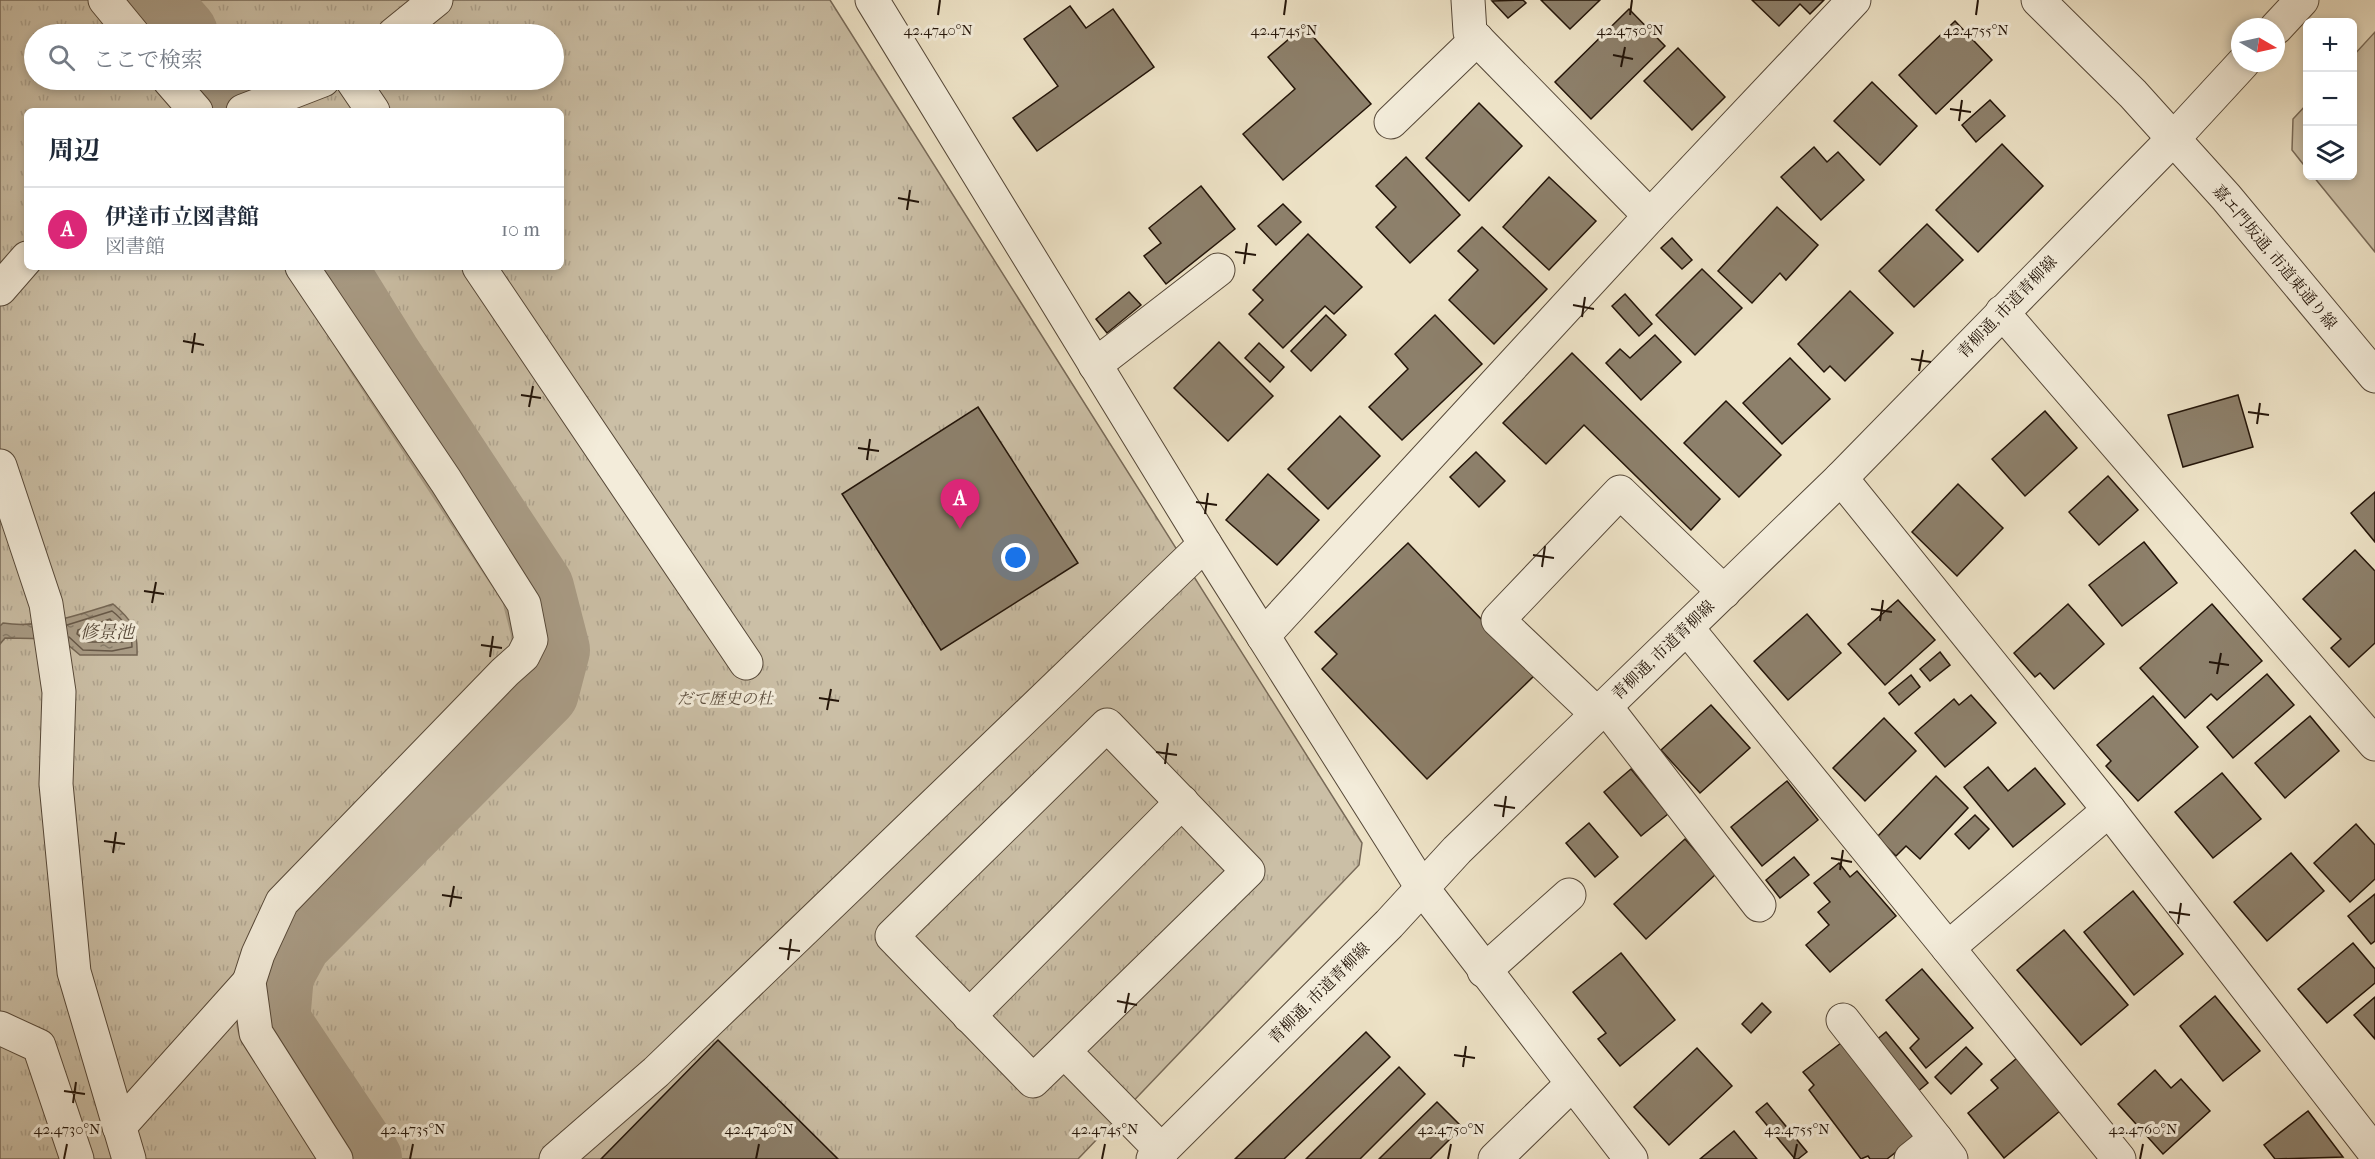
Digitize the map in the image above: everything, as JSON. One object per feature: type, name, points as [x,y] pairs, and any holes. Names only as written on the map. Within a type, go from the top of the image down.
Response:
[{"type":"street","points":[[105,0],[125,24]]},
{"type":"street","points":[[406,24],[436,0]]},
{"type":"street","points":[[872,0],[1205,544],[1423,889],[1631,1159]]},
{"type":"street","points":[[1468,0],[1470,32],[1650,216]]},
{"type":"street","points":[[1263,636],[1650,216],[1854,0]]},
{"type":"street","name":"嘉エ門坂通, 市道東通り線","points":[[2038,0],[2133,94],[2172,140],[2226,196],[2375,376]]},
{"type":"street","points":[[2285,18],[2302,0]]},
{"type":"street","points":[[1390,122],[1477,39]]},
{"type":"street","name":"青柳通, 市道青柳線","points":[[1157,1155],[1423,889],[1457,850],[1841,478],[2172,140],[2235,72]]},
{"type":"street","points":[[178,90],[193,108]]},
{"type":"street","points":[[250,108],[294,90]]},
{"type":"street","points":[[359,90],[371,108]]},
{"type":"street","points":[[0,289],[24,261]]},
{"type":"street","points":[[119,1127],[249,982],[258,954],[282,902],[523,656],[531,640],[524,604],[439,471],[304,270]]},
{"type":"street","points":[[481,270],[746,663]]},
{"type":"street","points":[[1095,365],[1218,270]]},
{"type":"street","points":[[2002,312],[2375,744]]},
{"type":"street","points":[[0,466],[46,604],[59,692],[56,784],[74,972],[129,1159]]},
{"type":"street","points":[[1841,478],[2109,810],[2375,1153]]},
{"type":"street","points":[[1724,592],[1620,492],[1498,620],[1601,710],[1759,905]]},
{"type":"street","points":[[556,1159],[656,1072],[1205,544]]},
{"type":"street","points":[[1687,628],[2119,1159]]},
{"type":"street","points":[[1107,725],[1182,802],[1248,871],[1033,1081],[892,936],[1107,725]]},
{"type":"street","points":[[969,1016],[1182,802]]},
{"type":"street","points":[[1948,948],[2109,810]]},
{"type":"street","points":[[1484,971],[1569,895]]},
{"type":"street","points":[[249,982],[256,1033],[336,1159]]},
{"type":"street","points":[[1843,1020],[1933,1152]]},
{"type":"street","points":[[0,1028],[39,1047],[77,1159]]},
{"type":"street","points":[[1064,1051],[1157,1155]]},
{"type":"street","points":[[1495,1159],[1572,1084]]},
{"type":"green space","name":"だて歴史の杜","points":[[0,0],[830,0],[1362,843],[1359,865],[1078,1159],[0,1159]]},
{"type":"green space","points":[[2375,32],[2375,252],[2316,180],[2357,180],[2357,52]]},
{"type":"green space","points":[[2303,108],[2303,164],[2292,150],[2293,119]]},
{"type":"water","name":"修景池","points":[[113,604],[129,620],[135,632],[137,655],[80,655],[61,639],[5,638],[0,644],[0,626],[3,623],[45,623]]},
{"type":"building","points":[[1523,0],[1526,3],[1508,18],[1492,1]]},
{"type":"building","points":[[1541,0],[1600,0],[1570,29]]},
{"type":"building","points":[[1752,0],[1824,0],[1810,14],[1800,4],[1779,26]]},
{"type":"building","points":[[1070,6],[1086,28],[1113,9],[1154,67],[1037,151],[1013,118],[1058,86],[1024,39]]},
{"type":"building","points":[[1629,9],[1665,46],[1591,119],[1555,82]]},
{"type":"building","points":[[1955,21],[1992,60],[1936,114],[1899,75]]},
{"type":"building","points":[[1304,26],[1371,104],[1283,180],[1243,134],[1295,89],[1268,57]]},
{"type":"building","points":[[1678,48],[1725,97],[1692,130],[1644,81]]},
{"type":"building","points":[[1872,82],[1917,126],[1880,165],[1834,121]]},
{"type":"building","points":[[1990,100],[2005,116],[1976,142],[1962,125]]},
{"type":"building","points":[[1479,103],[1522,146],[1469,201],[1426,158]]},
{"type":"building","points":[[2002,144],[2043,186],[1978,252],[1936,210]]},
{"type":"building","points":[[1814,147],[1827,162],[1838,152],[1864,180],[1821,220],[1781,177]]},
{"type":"building","points":[[1406,157],[1460,215],[1410,263],[1376,227],[1396,207],[1376,186]]},
{"type":"building","points":[[1549,177],[1596,221],[1549,270],[1503,227]]},
{"type":"building","points":[[1201,186],[1235,229],[1166,284],[1144,256],[1161,243],[1149,228]]},
{"type":"building","points":[[1283,204],[1301,222],[1276,245],[1258,226]]},
{"type":"building","points":[[1777,207],[1818,245],[1786,280],[1780,273],[1752,303],[1718,271]]},
{"type":"building","points":[[1927,224],[1963,260],[1914,307],[1879,271]]},
{"type":"building","points":[[1482,227],[1547,289],[1494,344],[1449,300],[1478,270],[1458,251]]},
{"type":"building","points":[[1308,234],[1362,287],[1334,314],[1325,306],[1283,348],[1249,314],[1263,300],[1253,290]]},
{"type":"building","points":[[1672,238],[1692,260],[1682,269],[1661,248]]},
{"type":"building","points":[[1702,269],[1742,308],[1695,355],[1656,315]]},
{"type":"building","points":[[1850,291],[1893,333],[1845,381],[1830,366],[1824,372],[1798,344]]},
{"type":"building","points":[[1129,292],[1141,305],[1107,333],[1096,319]]},
{"type":"building","points":[[1625,294],[1652,324],[1639,336],[1612,306]]},
{"type":"building","points":[[1326,315],[1346,335],[1311,371],[1291,351]]},
{"type":"building","points":[[1435,315],[1482,364],[1402,440],[1369,407],[1408,369],[1395,354]]},
{"type":"building","points":[[1655,335],[1681,362],[1641,400],[1606,363],[1620,349],[1630,358]]},
{"type":"building","points":[[1219,342],[1273,396],[1228,441],[1174,388]]},
{"type":"building","points":[[1259,343],[1284,367],[1270,382],[1245,358]]},
{"type":"building","points":[[1572,353],[1720,499],[1691,530],[1584,425],[1546,464],[1503,423]]},
{"type":"building","points":[[1790,358],[1830,399],[1782,444],[1743,403]]},
{"type":"building","points":[[2238,395],[2253,447],[2183,467],[2168,415]]},
{"type":"building","points":[[1726,401],[1781,455],[1739,497],[1684,443]]},
{"type":"building","points":[[978,407],[1078,563],[941,650],[842,494]]},
{"type":"building","points":[[2045,411],[2077,448],[2025,496],[1992,459]]},
{"type":"building","points":[[1340,416],[1380,456],[1328,509],[1288,469]]},
{"type":"building","points":[[1476,452],[1505,481],[1479,507],[1450,477]]},
{"type":"building","points":[[1268,474],[1319,520],[1277,565],[1226,520]]},
{"type":"building","points":[[2108,476],[2138,510],[2099,545],[2069,512]]},
{"type":"building","points":[[1958,484],[2003,528],[1957,576],[1912,532]]},
{"type":"building","points":[[2375,492],[2375,542],[2351,513]]},
{"type":"building","points":[[2144,542],[2177,583],[2122,626],[2089,585]]},
{"type":"building","points":[[1408,543],[1535,675],[1427,779],[1322,669],[1337,654],[1315,632]]},
{"type":"building","points":[[2355,550],[2375,571],[2375,643],[2349,667],[2331,648],[2341,639],[2303,599]]},
{"type":"building","points":[[1898,600],[1935,640],[1885,685],[1848,644]]},
{"type":"building","points":[[2068,604],[2104,644],[2054,689],[2040,673],[2035,677],[2014,653]]},
{"type":"building","points":[[2212,604],[2262,661],[2217,700],[2211,694],[2185,718],[2140,668]]},
{"type":"building","points":[[1807,614],[1841,653],[1788,700],[1754,661]]},
{"type":"building","points":[[1940,652],[1950,665],[1930,681],[1920,669]]},
{"type":"building","points":[[2267,674],[2294,705],[2233,758],[2207,727]]},
{"type":"building","points":[[1911,675],[1920,687],[1899,705],[1889,693]]},
{"type":"building","points":[[1971,695],[1996,723],[1945,767],[1915,733],[1954,699],[1959,705]]},
{"type":"building","points":[[2153,696],[2198,747],[2138,801],[2106,766],[2111,761],[2097,745]]},
{"type":"building","points":[[1711,705],[1750,748],[1700,793],[1661,750]]},
{"type":"building","points":[[2310,716],[2339,751],[2285,798],[2255,763]]},
{"type":"building","points":[[1884,718],[1916,751],[1865,801],[1833,768]]},
{"type":"building","points":[[1988,767],[2008,791],[2035,768],[2065,804],[2013,847],[1964,787]]},
{"type":"building","points":[[1631,769],[1668,814],[1641,836],[1604,792]]},
{"type":"building","points":[[2222,773],[2261,819],[2213,858],[2175,812]]},
{"type":"building","points":[[1936,776],[1968,808],[1920,859],[1906,846],[1896,856],[1877,837]]},
{"type":"building","points":[[1787,781],[1818,820],[1762,866],[1731,827]]},
{"type":"building","points":[[1975,815],[1989,829],[1969,849],[1955,834]]},
{"type":"building","points":[[1589,823],[1618,857],[1595,877],[1566,843]]},
{"type":"building","points":[[2356,824],[2375,845],[2375,879],[2350,902],[2314,863]]},
{"type":"building","points":[[1685,839],[1716,874],[1646,939],[1614,904]]},
{"type":"building","points":[[2291,853],[2324,891],[2267,941],[2234,902]]},
{"type":"building","points":[[1794,857],[1809,875],[1780,898],[1766,880]]},
{"type":"building","points":[[1839,863],[1850,877],[1857,871],[1896,916],[1830,972],[1806,945],[1829,925],[1818,912],[1830,902],[1814,883]]},
{"type":"building","points":[[2133,891],[2183,954],[2134,995],[2084,932]]},
{"type":"building","points":[[2375,894],[2375,941],[2371,944],[2348,916]]},
{"type":"building","points":[[2064,930],[2128,1005],[2081,1045],[2017,970]]},
{"type":"building","points":[[2353,943],[2375,969],[2375,983],[2327,1023],[2298,989]]},
{"type":"building","points":[[1621,953],[1675,1020],[1620,1066],[1598,1039],[1606,1033],[1573,992]]},
{"type":"building","points":[[1922,969],[1973,1028],[1926,1068],[1910,1048],[1919,1039],[1886,1000]]},
{"type":"building","points":[[2215,996],[2260,1051],[2223,1081],[2180,1026]]},
{"type":"building","points":[[2375,997],[2375,1039],[2354,1015]]},
{"type":"building","points":[[1762,1003],[1771,1012],[1751,1033],[1742,1024]]},
{"type":"building","points":[[1366,1032],[1390,1057],[1284,1159],[1235,1159]]},
{"type":"building","points":[[1886,1032],[1928,1083],[1917,1092],[1875,1041]]},
{"type":"building","points":[[718,1040],[838,1159],[601,1159]]},
{"type":"building","points":[[1841,1043],[1914,1138],[1887,1159],[1870,1159],[1868,1156],[1861,1159],[1809,1090],[1814,1085],[1803,1072]]},
{"type":"building","points":[[1966,1047],[1982,1064],[1951,1094],[1935,1077]]},
{"type":"building","points":[[1697,1048],[1732,1086],[1669,1145],[1634,1107]]},
{"type":"building","points":[[2017,1058],[2060,1111],[2004,1158],[1968,1113],[1998,1088],[1991,1080]]},
{"type":"building","points":[[1399,1067],[1425,1094],[1360,1159],[1306,1159]]},
{"type":"building","points":[[2155,1070],[2171,1088],[2181,1079],[2210,1111],[2163,1154],[2118,1104]]},
{"type":"building","points":[[1437,1102],[1462,1127],[1430,1159],[1379,1159]]},
{"type":"building","points":[[1767,1103],[1807,1152],[1798,1159],[1795,1159],[1756,1112]]},
{"type":"building","points":[[2308,1111],[2343,1157],[2275,1159],[2264,1145]]},
{"type":"building","points":[[1734,1131],[1757,1159],[1700,1159]]},
{"type":"waterway","points":[[151,0],[172,24]]},
{"type":"waterway","points":[[217,90],[229,108]]},
{"type":"waterway","points":[[331,270],[384,356],[537,588],[553,650],[542,692],[295,941],[277,974],[273,1021],[365,1159]]},
{"type":"place","name":"伊達市立図書館","points":[[960,529]]}]
